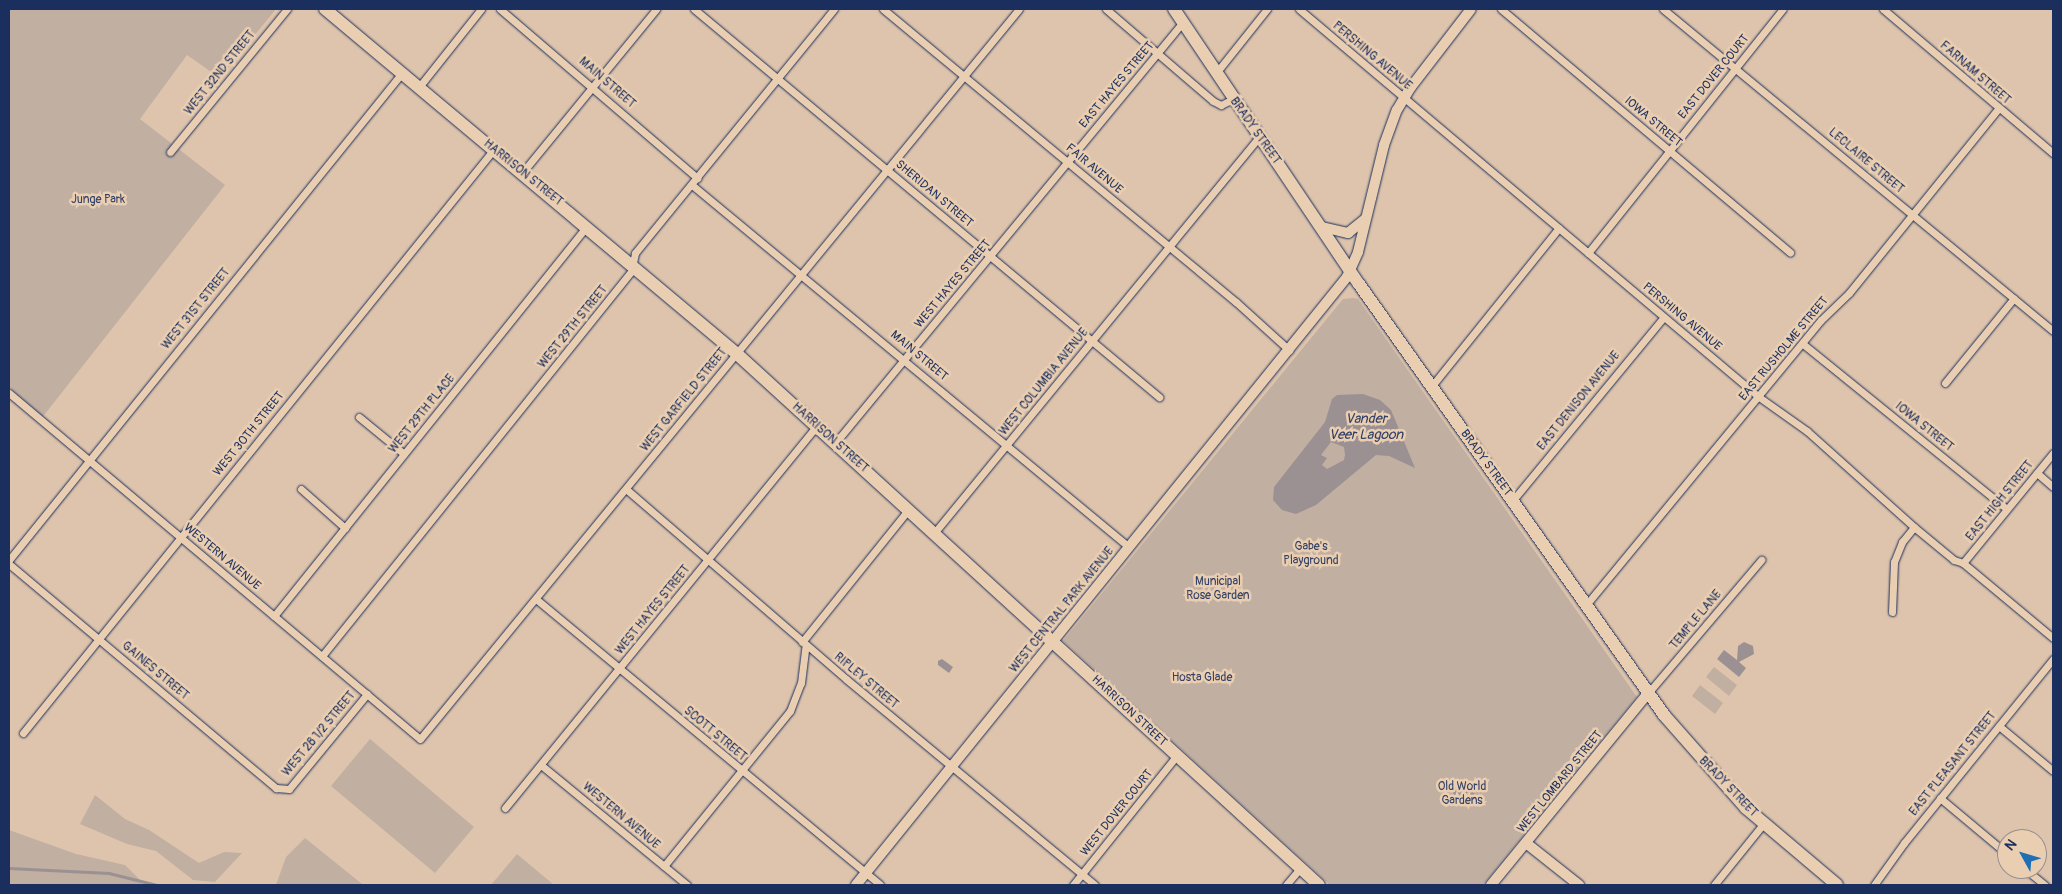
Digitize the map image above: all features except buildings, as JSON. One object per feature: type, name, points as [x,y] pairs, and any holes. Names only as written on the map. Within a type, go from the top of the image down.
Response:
[{"type":"highway","name":"HARRISON STREET","points":[[325,9],[587,226],[736,353],[910,509],[1319,885]]},
{"type":"highway","name":"BRADY STREET","points":[[1174,9],[1215,73],[1351,272],[1648,693],[1707,768],[1764,823],[1836,885]]},
{"type":"main road","points":[[1351,272],[1384,146],[1404,98],[1471,9]]},
{"type":"main road","points":[[1322,227],[1348,233],[1366,216]]},
{"type":"main road","name":"WEST CENTRAL PARK AVENUE","points":[[856,885],[1351,272]]},
{"type":"main road","name":"WEST LOMBARD STREET","points":[[1491,885],[1648,693]]},
{"type":"main road","points":[[1526,843],[1579,885]]},
{"type":"street","name":"WEST 32ND STREET","points":[[170,152],[287,9]]},
{"type":"street","points":[[418,87],[481,9]]},
{"type":"street","name":"MAIN STREET","points":[[500,9],[697,178]]},
{"type":"street","points":[[522,173],[656,9]]},
{"type":"street","name":"SHERIDAN STREET","points":[[694,9],[1159,397]]},
{"type":"street","name":"WEST 29TH STREET","points":[[322,656],[631,272],[635,253],[834,9]]},
{"type":"street","name":"FAIR AVENUE","points":[[883,9],[1068,162],[1289,350]]},
{"type":"street","name":"WEST GARFIELD STREET","points":[[420,739],[1019,9]]},
{"type":"street","points":[[1106,9],[1217,103],[1226,105],[1233,99]]},
{"type":"street","points":[[1215,73],[1267,9]]},
{"type":"street","name":"PERSHING AVENUE","points":[[1299,9],[1758,397],[1807,431],[1914,527],[1954,560],[1964,563],[2053,638]]},
{"type":"street","name":"IOWA STREET","points":[[1501,9],[1790,252]]},
{"type":"street","name":"LECLAIRE STREET","points":[[1664,9],[2053,331]]},
{"type":"street","name":"EAST DOVER COURT","points":[[1588,252],[1783,9]]},
{"type":"street","name":"FARNAM STREET","points":[[1883,9],[2053,153]]},
{"type":"street","name":"EAST HAYES STREET","points":[[1068,162],[1184,22]]},
{"type":"street","name":"WEST 31ST STREET","points":[[9,562],[402,73]]},
{"type":"street","name":"EAST RUSHOLME STREET","points":[[1586,605],[1999,108]]},
{"type":"street","name":"WEST COLUMBIA AVENUE","points":[[935,532],[1260,138]]},
{"type":"street","name":"WEST 30TH STREET","points":[[22,733],[182,538],[494,150]]},
{"type":"street","name":"WEST HAYES STREET","points":[[836,442],[1068,162]]},
{"type":"street","name":"MAIN STREET","points":[[692,185],[1129,547]]},
{"type":"street","name":"WEST 29TH PLACE","points":[[274,616],[587,226]]},
{"type":"street","points":[[1431,387],[1559,228]]},
{"type":"street","points":[[1945,383],[2014,298]]},
{"type":"street","name":"EAST DENISON AVENUE","points":[[1513,500],[1664,317]]},
{"type":"street","name":"IOWA STREET","points":[[1802,344],[2007,509]]},
{"type":"street","name":"WESTERN AVENUE","points":[[9,393],[420,739]]},
{"type":"street","points":[[359,417],[404,454]]},
{"type":"street","name":"WEST HAYES STREET","points":[[505,808],[817,426]]},
{"type":"street","name":"EAST HIGH STREET","points":[[1964,563],[2053,453]]},
{"type":"street","points":[[2037,473],[2053,486]]},
{"type":"street","points":[[301,489],[345,528]]},
{"type":"street","name":"RIPLEY STREET","points":[[626,490],[951,768],[1095,885]]},
{"type":"street","points":[[664,866],[790,711],[801,683],[804,643],[910,509]]},
{"type":"street","points":[[1892,612],[1894,562],[1902,542],[1914,527]]},
{"type":"street","name":"TEMPLE LANE","points":[[1648,693],[1761,560]]},
{"type":"street","name":"GAINES STREET","points":[[9,562],[276,788],[289,789]]},
{"type":"street","name":"SCOTT STREET","points":[[536,599],[880,885]]},
{"type":"street","name":"EAST PLEASANT STREET","points":[[1874,885],[1940,798],[2053,659]]},
{"type":"street","name":"WEST 28 1/2 STREET","points":[[289,789],[367,694]]},
{"type":"street","points":[[1999,726],[2053,772]]},
{"type":"street","name":"WEST DOVER COURT","points":[[1073,885],[1177,755]]},
{"type":"street","name":"WESTERN AVENUE","points":[[542,764],[687,885]]},
{"type":"street","points":[[1940,798],[1997,846]]},
{"type":"street","points":[[1714,885],[1764,823]]},
{"type":"street","points":[[1286,885],[1301,868]]},
{"type":"green space","name":"Junge Park","points":[[9,9],[276,9],[220,78],[187,55],[140,119],[225,185],[41,419],[9,387]]},
{"type":"green space","points":[[1343,299],[1358,299],[1637,697],[1483,885],[1330,885],[1063,641]]},
{"type":"green space","points":[[1714,667],[1737,685],[1729,696],[1706,677]]},
{"type":"green space","points":[[1700,685],[1723,703],[1715,714],[1692,696]]},
{"type":"green space","points":[[370,739],[474,827],[435,873],[331,786]]},
{"type":"green space","points":[[95,795],[125,819],[149,830],[199,863],[224,852],[242,853],[215,882],[193,880],[156,851],[127,844],[80,824]]},
{"type":"green space","points":[[9,830],[76,854],[125,865],[145,885],[9,885]]},
{"type":"green space","points":[[305,838],[362,885],[276,885],[286,857]]},
{"type":"green space","points":[[517,854],[554,885],[491,885]]},
{"type":"water","name":"Vander Veer Lagoon","points":[[1363,394],[1380,400],[1391,410],[1415,468],[1389,456],[1376,455],[1316,505],[1296,514],[1282,510],[1273,500],[1274,487],[1325,422],[1332,399],[1337,395]],"holes":[[[1331,442],[1344,447],[1344,460],[1327,469],[1322,465],[1327,458],[1321,455]]]},
{"type":"water","points":[[1744,642],[1753,646],[1754,654],[1739,662],[1746,668],[1739,677],[1717,659],[1724,650],[1737,660],[1738,646]]},
{"type":"water","points":[[942,659],[953,667],[949,673],[938,665],[938,661]]},
{"type":"water","points":[[1464,780],[1472,783],[1475,791],[1472,799],[1464,802],[1456,799],[1453,791],[1456,783]]},
{"type":"waterway","points":[[9,868],[109,873],[157,885]]},
{"type":"park label","name":"Gabe's Playground","points":[[1311,554]]},
{"type":"park label","name":"Municipal Rose Garden","points":[[1218,589]]},
{"type":"park label","name":"Hosta Glade","points":[[1202,678]]},
{"type":"park label","name":"Old World Gardens","points":[[1462,794]]}]
